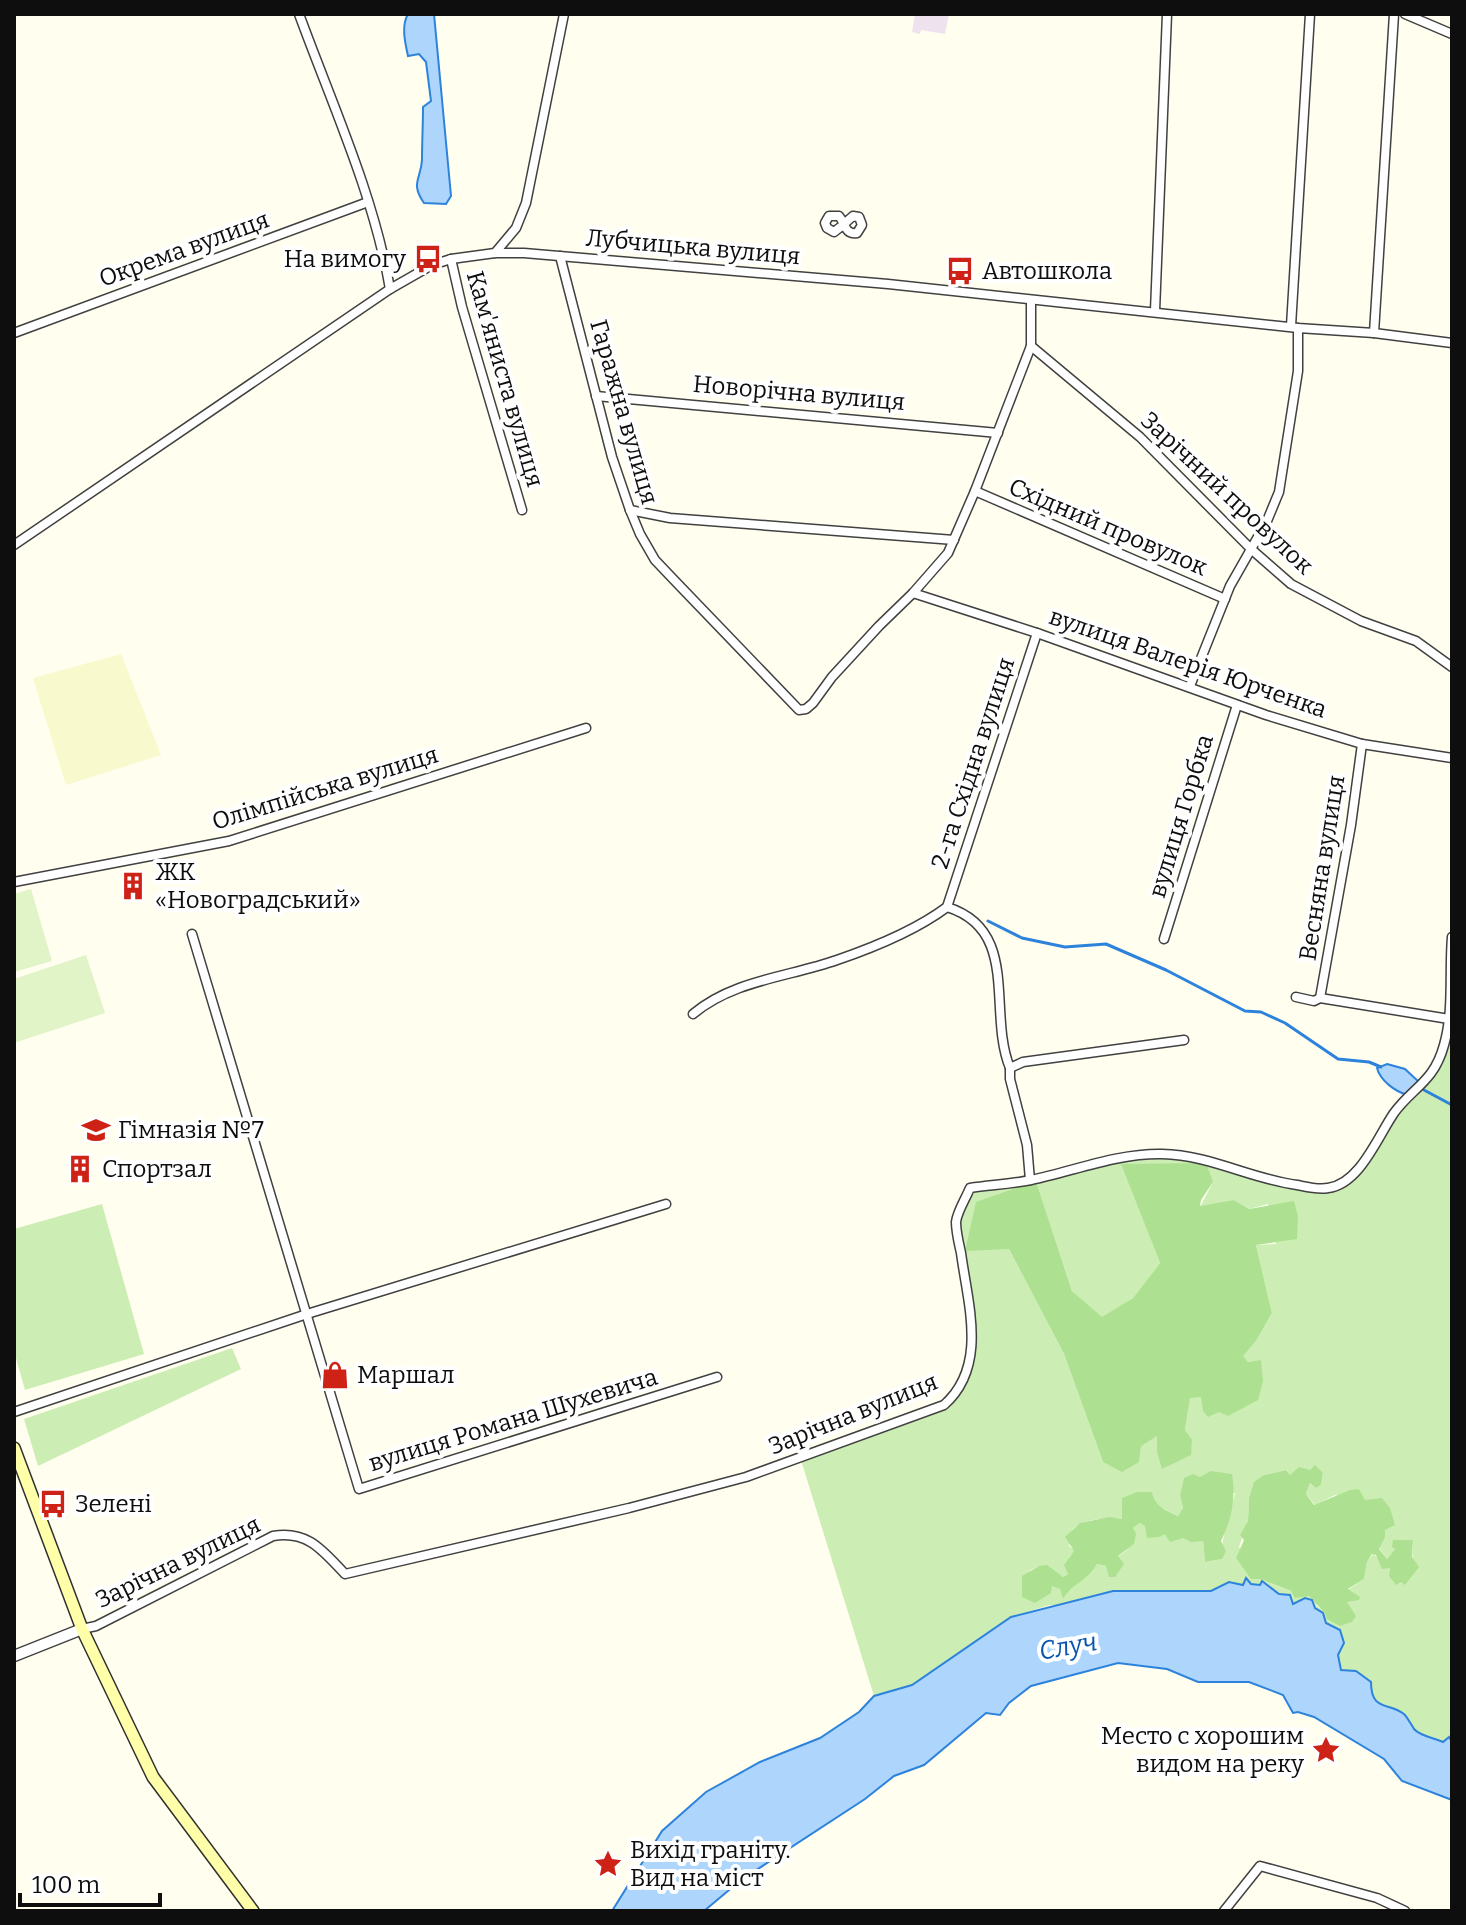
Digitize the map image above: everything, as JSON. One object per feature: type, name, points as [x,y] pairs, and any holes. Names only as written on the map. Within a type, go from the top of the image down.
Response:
[{"type":"main road","points":[[14,1448],[82,1629],[153,1777],[253,1911]]},
{"type":"street","points":[[299,14],[368,202],[384,254],[390,289]]},
{"type":"street","points":[[495,253],[516,228],[526,203],[564,14]]},
{"type":"street","points":[[1155,311],[1167,14]]},
{"type":"street","points":[[1190,686],[1225,599],[1279,492],[1298,371],[1295,327],[1310,14]]},
{"type":"street","points":[[1374,333],[1394,14]]},
{"type":"street","points":[[1405,14],[1452,34]]},
{"type":"street","name":"Окрема вулиця","points":[[14,333],[368,202]]},
{"type":"street","points":[[843,224],[834,232],[825,223],[829,216],[835,214],[839,216],[848,232],[852,234],[857,233],[862,225],[859,217],[853,216],[843,224]]},
{"type":"street","name":"Лубчицька вулиця","points":[[14,545],[390,289],[432,265],[451,259],[495,253],[560,256],[888,284],[1452,343]]},
{"type":"street","name":"Гаражна вулиця","points":[[560,256],[596,396],[640,534],[655,560],[799,710],[813,703],[832,677],[913,593]]},
{"type":"street","name":"Кам'яниста вулиця","points":[[451,259],[462,307],[522,510]]},
{"type":"street","points":[[913,593],[942,561],[975,491],[1031,346],[1031,300]]},
{"type":"street","name":"Зарічний провулок","points":[[1031,346],[1140,437],[1251,549],[1291,584],[1361,621],[1416,641],[1452,667]]},
{"type":"street","name":"Новорічна вулиця","points":[[596,396],[886,420],[998,433]]},
{"type":"street","name":"Східний провулок","points":[[975,491],[1225,599]]},
{"type":"street","points":[[630,510],[670,518],[954,540]]},
{"type":"street","name":"вулиця Валерія Юрченка","points":[[913,593],[1037,633],[1237,705],[1362,744],[1452,758]]},
{"type":"street","name":"2-га Східна вулиця","points":[[693,1014],[703,1005],[740,987],[836,960],[922,925],[947,907],[1037,633]]},
{"type":"street","name":"вулиця Горбка","points":[[1164,939],[1237,705]]},
{"type":"street","name":"Олімпійська вулиця","points":[[14,882],[229,841],[586,728]]},
{"type":"street","name":"Весняна вулиця","points":[[1320,998],[1362,744]]},
{"type":"street","name":"2-га Східна вулиця","points":[[947,907],[963,912],[979,923],[989,939],[996,960],[1001,1037],[1027,1145],[1030,1180]]},
{"type":"street","name":"вулиця Романа Шухевича","points":[[192,934],[359,1489],[717,1377]]},
{"type":"street","name":"Зарічна вулиця","points":[[82,1629],[96,1626],[273,1536],[294,1534],[304,1538],[326,1554],[345,1574],[626,1509],[746,1477],[944,1405],[957,1393],[966,1376],[971,1353],[971,1329],[956,1221],[970,1188],[1030,1180],[1097,1163],[1157,1154],[1191,1155],[1266,1180],[1329,1188],[1345,1181],[1363,1164],[1396,1110],[1433,1070],[1445,1041],[1451,1005],[1452,937]]},
{"type":"street","name":"Весняна вулиця","points":[[1296,997],[1314,1001],[1320,998],[1449,1019]]},
{"type":"street","points":[[1010,1068],[1023,1062],[1184,1040]]},
{"type":"street","points":[[14,1412],[307,1314],[666,1204]]},
{"type":"street","points":[[14,1656],[82,1629]]},
{"type":"street","points":[[1224,1911],[1260,1866],[1377,1898],[1405,1911]]},
{"type":"shaded area","points":[[915,14],[949,14],[945,34],[921,30],[920,34],[912,32]]},
{"type":"green space","points":[[121,654],[161,755],[66,785],[33,678]]},
{"type":"green space","points":[[31,889],[52,961],[14,972],[14,894]]},
{"type":"green space","points":[[86,955],[105,1013],[14,1043],[14,979]]},
{"type":"green space","points":[[1452,1005],[1452,1742],[1449,1737],[1443,1742],[1416,1732],[1402,1713],[1377,1701],[1356,1671],[1341,1670],[1324,1619],[1293,1604],[1270,1588],[1251,1584],[1239,1586],[1229,1582],[1211,1591],[1113,1591],[1011,1617],[912,1685],[874,1696],[800,1457],[944,1405],[957,1393],[971,1353],[956,1221],[970,1188],[1157,1154],[1191,1155],[1258,1178],[1329,1188],[1363,1164],[1396,1110],[1433,1070]],"holes":[[[1122,1165],[1213,1182],[1200,1207],[1234,1200],[1249,1209],[1268,1204],[1276,1244],[1256,1245],[1272,1313],[1256,1341],[1242,1356],[1248,1362],[1261,1361],[1203,1411],[1202,1396],[1190,1397],[1185,1430],[1157,1436],[1103,1462],[1064,1354],[1009,1249],[1036,1181],[1072,1291],[1102,1318],[1133,1298],[1160,1263]],[[1286,1470],[1290,1475],[1310,1470],[1323,1473],[1321,1485],[1316,1488],[1310,1483],[1306,1494],[1315,1505],[1335,1495],[1365,1500],[1381,1542],[1379,1548],[1387,1559],[1395,1549],[1397,1540],[1413,1541],[1412,1574],[1408,1581],[1401,1582],[1390,1567],[1373,1554],[1367,1562],[1364,1579],[1348,1590],[1353,1599],[1347,1602],[1352,1622],[1344,1624],[1317,1606],[1309,1596],[1260,1579],[1239,1547],[1248,1521],[1249,1498],[1264,1475]],[[1235,1493],[1224,1534],[1222,1559],[1205,1562],[1203,1541],[1165,1534],[1140,1523],[1133,1528],[1128,1549],[1106,1566],[1097,1564],[1063,1597],[1060,1589],[1029,1571],[1039,1566],[1063,1577],[1068,1574],[1069,1557],[1075,1551],[1069,1546],[1074,1528],[1094,1520],[1122,1519],[1153,1499],[1159,1506],[1178,1516],[1183,1508],[1180,1496]]]},
{"type":"green space","points":[[1206,1163],[1213,1182],[1200,1206],[1234,1200],[1249,1209],[1294,1201],[1298,1216],[1297,1239],[1256,1245],[1272,1313],[1243,1356],[1248,1362],[1261,1360],[1263,1381],[1258,1400],[1228,1416],[1219,1412],[1208,1417],[1203,1411],[1201,1397],[1190,1398],[1185,1430],[1192,1440],[1191,1455],[1162,1469],[1157,1436],[1141,1446],[1139,1462],[1122,1472],[1103,1462],[1064,1354],[1009,1249],[965,1251],[976,1202],[1036,1181],[1072,1291],[1102,1317],[1133,1298],[1160,1263],[1121,1164]]},
{"type":"green space","points":[[102,1204],[144,1354],[25,1390],[14,1351],[14,1229]]},
{"type":"green space","points":[[232,1348],[241,1369],[38,1466],[24,1419]]},
{"type":"green space","points":[[1315,1465],[1323,1473],[1321,1485],[1316,1488],[1310,1483],[1306,1494],[1314,1505],[1359,1489],[1365,1500],[1382,1498],[1390,1508],[1395,1525],[1385,1530],[1379,1549],[1387,1559],[1395,1549],[1392,1547],[1393,1540],[1413,1540],[1412,1557],[1419,1567],[1405,1585],[1401,1582],[1396,1585],[1389,1576],[1390,1568],[1382,1569],[1376,1555],[1372,1554],[1364,1579],[1348,1589],[1360,1597],[1359,1600],[1347,1602],[1356,1616],[1352,1622],[1340,1626],[1327,1619],[1309,1596],[1295,1598],[1291,1591],[1260,1579],[1251,1579],[1236,1558],[1244,1540],[1240,1535],[1248,1521],[1249,1498],[1254,1482],[1264,1475],[1286,1470],[1290,1475],[1299,1467],[1310,1470]]},
{"type":"green space","points":[[1211,1471],[1232,1474],[1234,1492],[1228,1525],[1221,1541],[1226,1551],[1222,1559],[1205,1562],[1203,1541],[1191,1542],[1183,1538],[1170,1542],[1165,1534],[1147,1538],[1145,1526],[1140,1523],[1133,1528],[1136,1534],[1134,1544],[1118,1556],[1124,1564],[1115,1577],[1109,1577],[1106,1566],[1097,1564],[1063,1599],[1060,1589],[1052,1586],[1051,1593],[1035,1603],[1022,1597],[1022,1576],[1039,1566],[1047,1565],[1063,1577],[1068,1574],[1064,1565],[1074,1551],[1065,1537],[1080,1523],[1109,1517],[1122,1519],[1122,1498],[1137,1492],[1152,1492],[1158,1504],[1178,1516],[1183,1508],[1180,1496],[1184,1478],[1193,1474],[1200,1477]]},
{"type":"water","points":[[408,14],[434,14],[451,196],[446,204],[424,203],[418,191],[423,107],[431,101],[426,62],[419,54],[408,56],[404,29]]},
{"type":"water","points":[[1387,1064],[1405,1069],[1419,1082],[1408,1095],[1393,1088],[1381,1077],[1377,1068]]},
{"type":"water","name":"Случ","points":[[1246,1578],[1251,1584],[1260,1585],[1262,1581],[1279,1594],[1290,1595],[1293,1604],[1305,1598],[1312,1600],[1315,1608],[1323,1613],[1326,1623],[1340,1630],[1344,1643],[1338,1655],[1341,1670],[1356,1671],[1371,1682],[1377,1702],[1404,1714],[1420,1733],[1443,1742],[1449,1737],[1452,1742],[1452,1800],[1402,1781],[1384,1759],[1314,1717],[1293,1713],[1283,1695],[1249,1682],[1198,1682],[1167,1669],[1118,1663],[1031,1686],[1009,1703],[1000,1715],[986,1713],[924,1765],[894,1776],[865,1799],[741,1880],[704,1911],[612,1911],[662,1831],[706,1792],[760,1762],[820,1738],[859,1712],[874,1696],[912,1685],[1011,1617],[1113,1591],[1211,1591],[1229,1582],[1243,1585]]},
{"type":"waterway","points":[[988,921],[1022,938],[1065,947],[1106,944],[1166,970],[1245,1011],[1261,1012],[1285,1023],[1338,1059],[1369,1062],[1381,1067]]},
{"type":"waterway","points":[[1424,1090],[1452,1105]]},
{"type":"place","name":"На вимогу","points":[[428,259]]},
{"type":"place","name":"Автошкола","points":[[960,271]]},
{"type":"place","name":"ЖК «Новоградський»","points":[[133,886]]},
{"type":"place","name":"Гімназія №7","points":[[96,1130]]},
{"type":"place","name":"Спортзал","points":[[80,1169]]},
{"type":"place","name":"Маршал","points":[[335,1375]]},
{"type":"place","name":"Зелені","points":[[53,1504]]},
{"type":"place","name":"Место с хорошим видом на реку","points":[[1326,1750]]},
{"type":"place","name":"Вихід граніту. Вид на міст","points":[[608,1864]]}]
